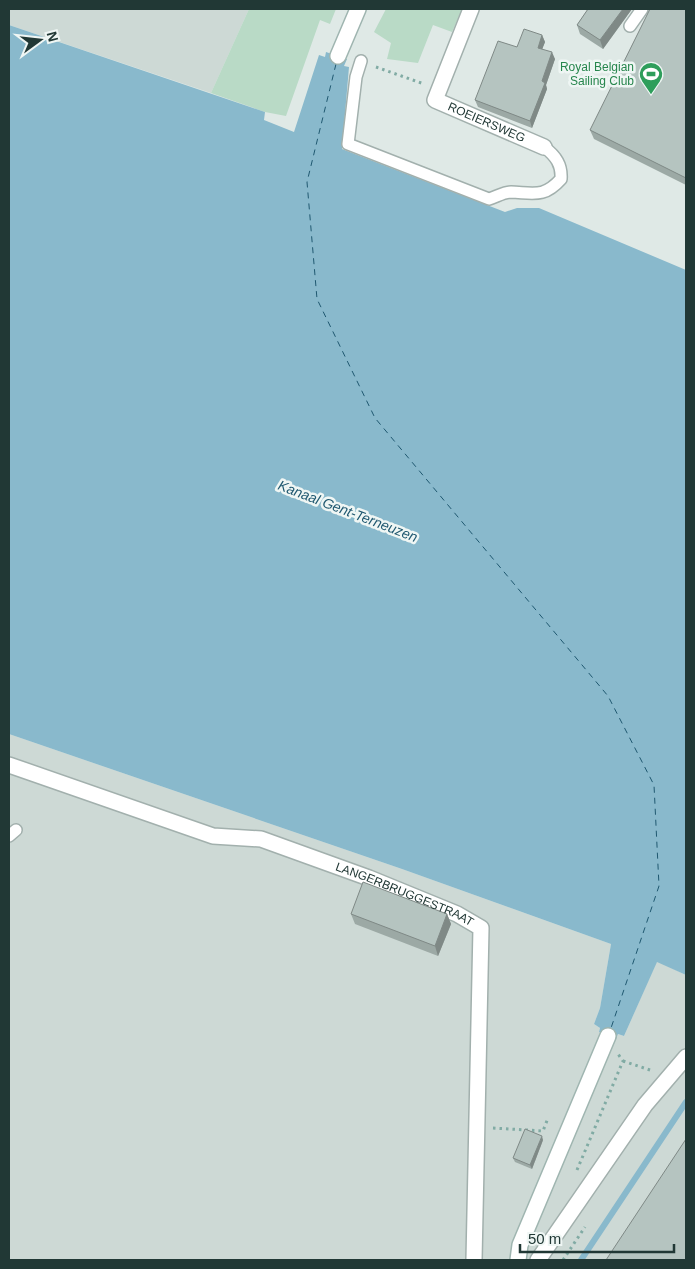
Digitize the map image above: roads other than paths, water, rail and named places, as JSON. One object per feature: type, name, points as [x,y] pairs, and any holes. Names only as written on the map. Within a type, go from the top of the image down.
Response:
[{"type":"street","points":[[338,56],[358,9]]},
{"type":"street","name":"ROEIERSWEG","points":[[471,9],[435,100],[544,147]]},
{"type":"street","name":"LANGERBRUGGESTRAAT","points":[[9,765],[213,836],[261,839],[404,892],[457,914],[481,928],[474,1260]]},
{"type":"street","points":[[518,1260],[520,1245],[608,1036]]},
{"type":"street","points":[[538,1260],[644,1105],[667,1076],[686,1057]]},
{"type":"lane","points":[[630,26],[642,9]]},
{"type":"lane","points":[[361,61],[356,77],[348,144],[489,199],[509,192],[544,193],[553,188],[561,179],[562,167],[544,147]]},
{"type":"water","name":"Kanaal Gent-Terneuzen","points":[[9,25],[265,112],[264,120],[294,132],[319,55],[325,57],[326,52],[347,59],[344,66],[349,67],[342,149],[505,212],[517,208],[539,208],[686,270],[686,975],[657,962],[624,1036],[618,1034],[616,1039],[599,1032],[600,1028],[594,1024],[600,1008],[611,944],[402,869],[9,734]]},
{"type":"waterway","points":[[581,1260],[686,1102]]},
{"type":"place","name":"Royal Belgian Sailing Club","points":[[651,95]]}]
